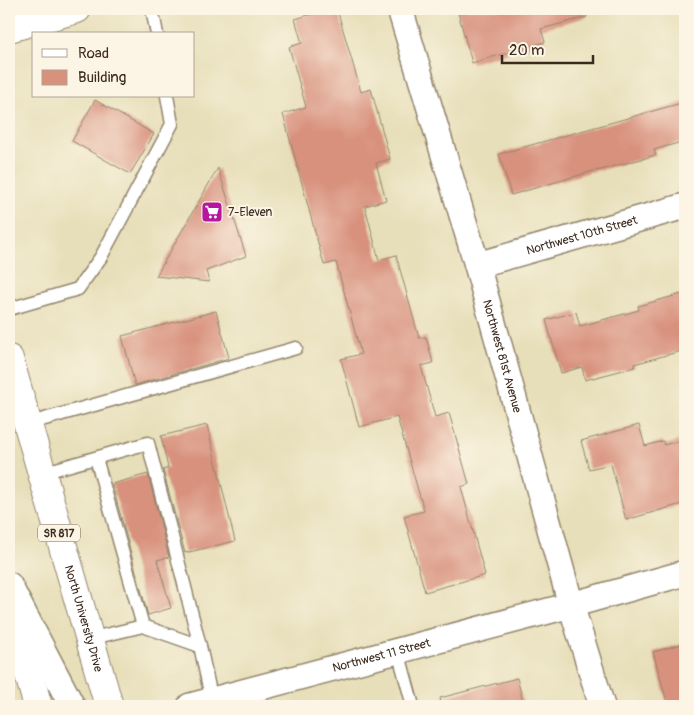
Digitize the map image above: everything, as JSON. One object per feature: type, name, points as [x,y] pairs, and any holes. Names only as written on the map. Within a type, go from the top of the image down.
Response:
[{"type":"main road","points":[[9,28],[77,9]]},
{"type":"main road","name":"North University Drive","points":[[9,359],[109,706]]},
{"type":"main road","points":[[9,606],[38,706]]},
{"type":"street","name":"Northwest 81st Avenue","points":[[400,9],[478,265],[571,606],[602,706]]},
{"type":"street","name":"Northwest 10th Street","points":[[478,265],[685,206]]},
{"type":"street","name":"Northwest 11 Street","points":[[201,704],[571,606],[685,573]]},
{"type":"street","points":[[9,585],[72,706]]},
{"type":"lane","points":[[152,9],[157,32]]},
{"type":"lane","points":[[9,309],[78,289],[101,257],[172,124],[168,98]]},
{"type":"lane","points":[[28,424],[296,348]]},
{"type":"lane","points":[[42,473],[148,444],[200,646],[201,704]]},
{"type":"lane","points":[[96,458],[143,626]]},
{"type":"lane","points":[[90,638],[143,626],[200,646]]},
{"type":"lane","points":[[398,651],[413,706]]},
{"type":"building","points":[[330,9],[337,9],[361,92],[371,89],[390,159],[376,163],[386,200],[365,206],[379,260],[396,255],[419,338],[426,337],[433,363],[421,366],[435,417],[449,413],[469,484],[461,487],[485,575],[425,592],[404,516],[424,511],[397,417],[359,427],[341,359],[361,354],[336,262],[324,265],[283,114],[306,107],[289,47],[302,43],[295,19]]},
{"type":"building","points":[[457,9],[586,9],[587,17],[541,29],[545,42],[472,63]]},
{"type":"building","points":[[95,100],[154,134],[130,174],[72,141]]},
{"type":"building","points":[[685,102],[685,141],[654,150],[656,155],[511,195],[499,154]]},
{"type":"building","name":"7-Eleven","points":[[218,168],[246,256],[206,271],[209,282],[156,276]]},
{"type":"building","points":[[685,293],[685,350],[634,364],[635,367],[585,380],[582,367],[561,373],[546,320],[576,312],[580,326],[639,310],[638,306]]},
{"type":"building","points":[[216,311],[229,358],[135,385],[122,336]]},
{"type":"building","points":[[207,425],[235,541],[185,553],[163,470],[168,468],[161,436]]},
{"type":"building","points":[[639,425],[645,446],[663,441],[664,445],[685,439],[685,503],[626,520],[611,464],[589,469],[581,441]]},
{"type":"building","points":[[148,474],[169,557],[157,560],[171,608],[148,615],[112,484]]},
{"type":"building","points":[[685,643],[685,706],[668,706],[653,652]]},
{"type":"building","points":[[517,678],[524,706],[442,706],[440,698]]},
{"type":"place","name":"7-Eleven","points":[[212,212]]}]
